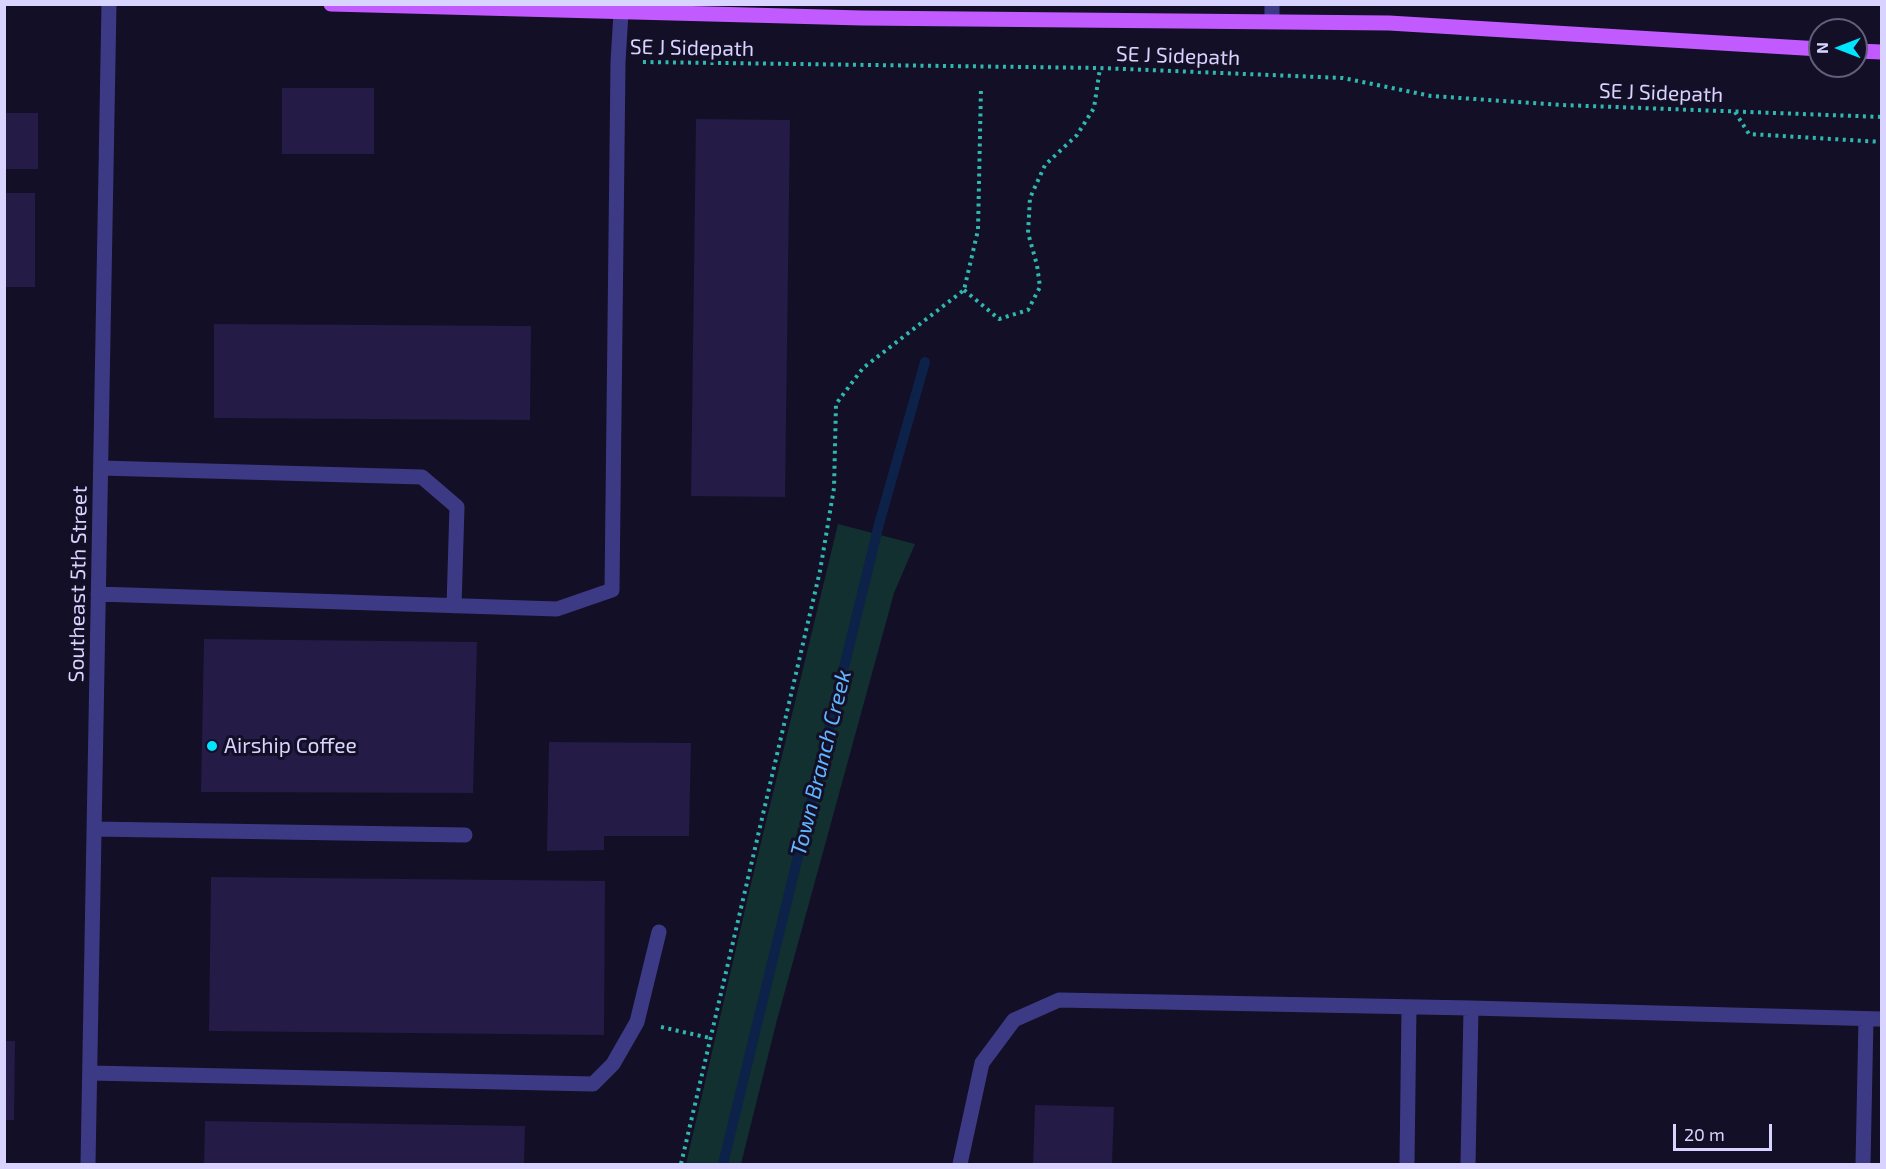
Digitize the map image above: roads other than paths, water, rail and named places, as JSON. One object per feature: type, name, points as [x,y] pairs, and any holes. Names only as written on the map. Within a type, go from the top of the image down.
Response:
[{"type":"main road","points":[[331,4],[514,7],[621,13],[862,18],[1389,23],[1808,48]]},
{"type":"street","name":"Southeast 5th Street","points":[[88,1164],[109,4]]},
{"type":"street","points":[[1272,4],[1272,21]]},
{"type":"street","points":[[98,594],[558,609],[612,590],[618,62],[621,13]]},
{"type":"street","points":[[101,468],[422,477],[457,507],[454,606]]},
{"type":"street","points":[[93,830],[465,835]]},
{"type":"street","points":[[90,1073],[593,1084],[613,1064],[637,1022],[659,932]]},
{"type":"street","points":[[960,1164],[982,1063],[1014,1020],[1059,1000],[1874,1019],[1863,1164]]},
{"type":"street","points":[[1407,1164],[1409,1007]]},
{"type":"street","points":[[1468,1164],[1471,1008]]},
{"type":"waterway","name":"Town Branch Creek","points":[[723,1164],[879,524],[925,362]]},
{"type":"place","name":"Airship Coffee","points":[[212,746]]}]
